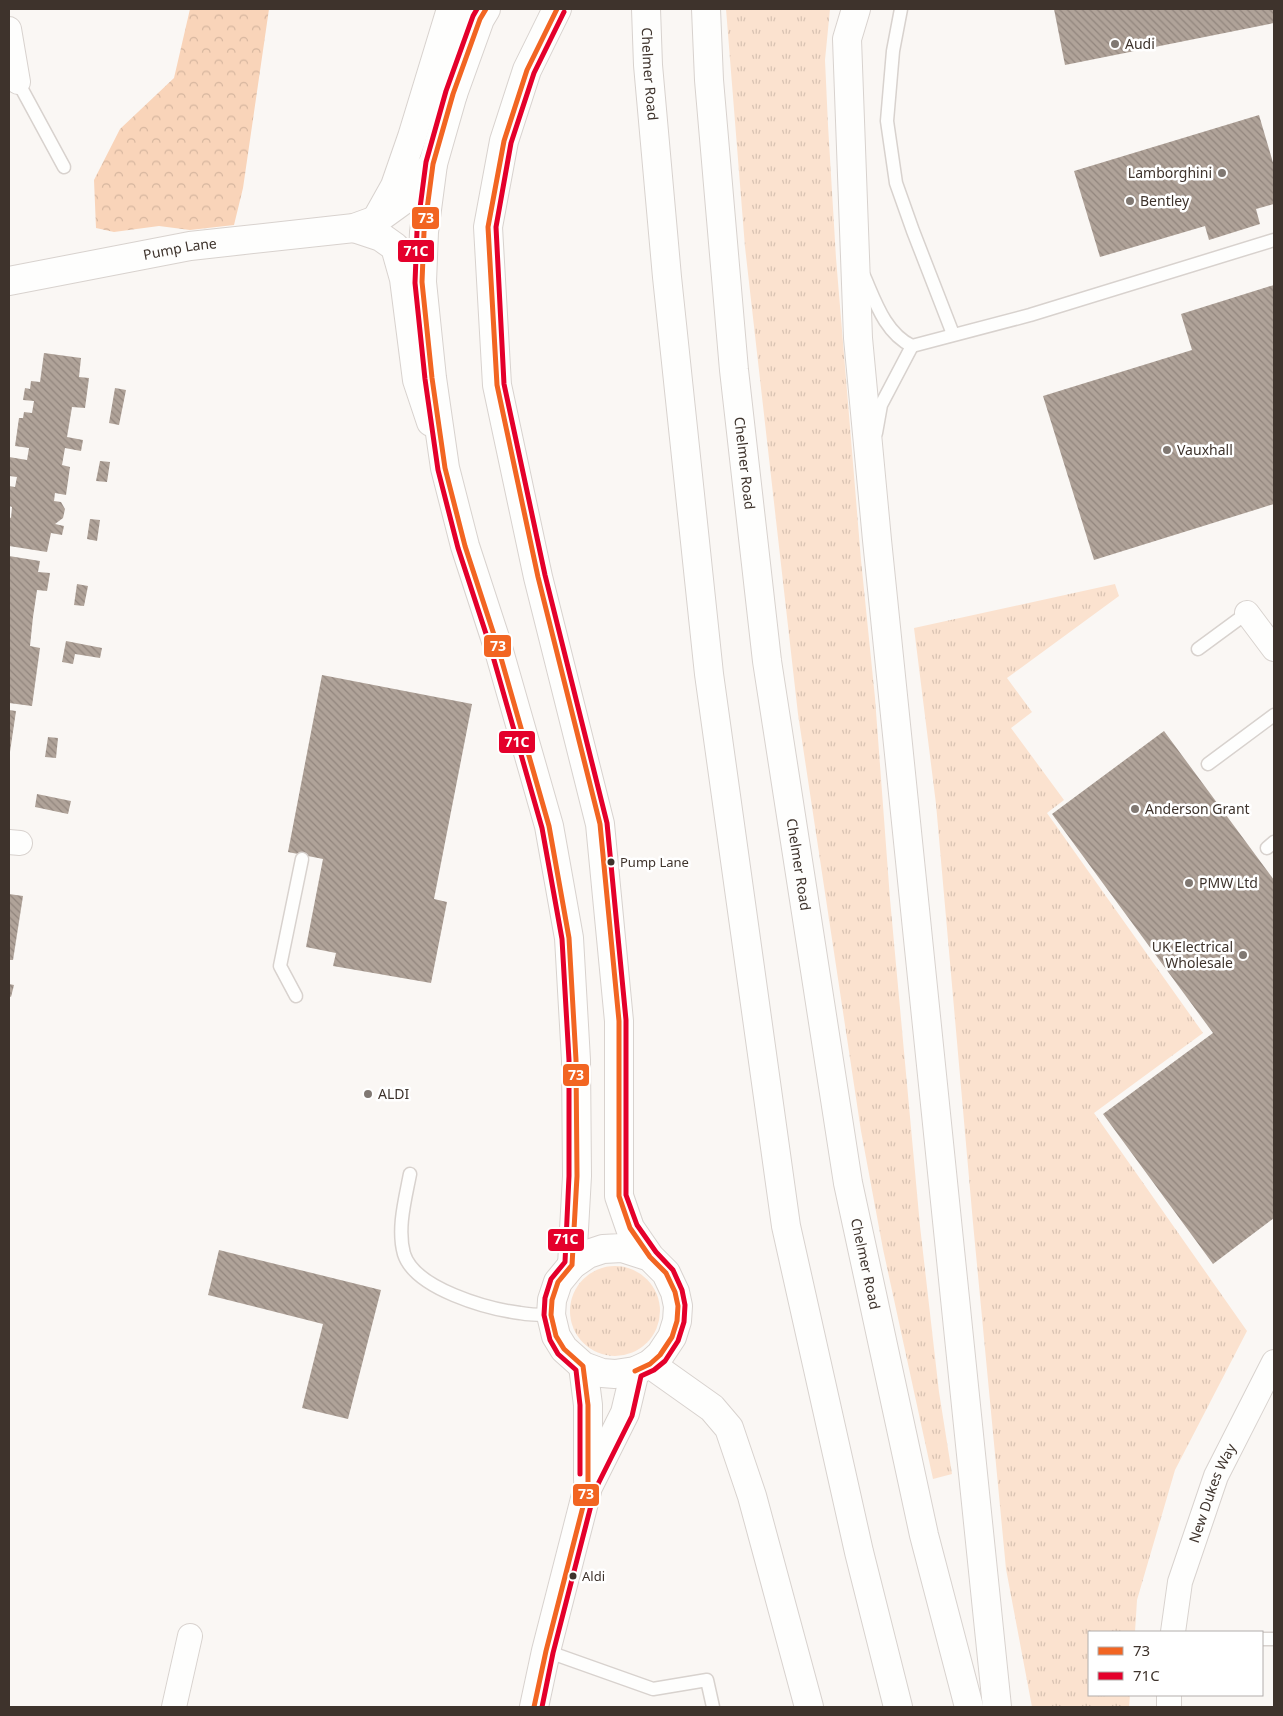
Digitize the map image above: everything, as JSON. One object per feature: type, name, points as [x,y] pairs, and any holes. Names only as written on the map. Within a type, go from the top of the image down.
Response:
[{"type":"main road","points":[[356,226],[395,186],[451,9]]},
{"type":"main road","points":[[453,94],[461,9]]},
{"type":"main road","points":[[486,9],[480,19],[453,94],[433,164],[424,232],[422,282],[442,455],[465,546],[497,644],[549,826],[569,938],[576,1060],[577,1176],[572,1265]]},
{"type":"main road","points":[[557,9],[527,70],[504,141],[488,227],[497,386],[538,577],[600,824],[620,1021],[619,1196],[630,1228],[650,1257],[666,1273],[675,1292],[678,1306],[677,1320],[672,1337],[660,1355],[642,1368],[615,1374],[602,1373],[583,1366],[564,1349],[556,1336],[551,1316],[552,1300],[558,1282],[572,1265],[588,1254],[603,1249],[622,1248],[650,1257]]},
{"type":"main road","name":"Chelmer Road","points":[[646,9],[648,65],[667,277],[709,674],[786,1226],[859,1552],[898,1707]]},
{"type":"main road","name":"Chelmer Road","points":[[706,9],[709,80],[734,370],[768,661],[848,1183],[924,1535],[970,1707]]},
{"type":"main road","points":[[856,9],[847,39],[858,338],[996,1707]]},
{"type":"main road","name":"Pump Lane","points":[[9,281],[190,246],[356,226],[405,199],[433,164]]},
{"type":"main road","name":"Pump Lane","points":[[356,226],[381,237],[394,248],[404,280],[417,380],[442,455]]},
{"type":"main road","points":[[583,1366],[588,1405],[588,1487]]},
{"type":"main road","points":[[534,1707],[546,1651],[588,1487],[625,1413],[642,1368]]},
{"type":"main road","points":[[642,1368],[712,1408],[728,1428],[752,1496],[809,1707]]},
{"type":"street","points":[[9,38],[18,82]]},
{"type":"street","points":[[1247,613],[1274,649]]},
{"type":"street","name":"New Dukes Way","points":[[1173,1631],[1180,1582],[1216,1476],[1274,1362]]},
{"type":"street","points":[[174,1707],[190,1636]]},
{"type":"lane","points":[[901,9],[893,51],[887,121],[896,182],[913,231],[954,334]]},
{"type":"lane","points":[[18,82],[64,167]]},
{"type":"lane","points":[[855,253],[871,293],[887,325],[903,342],[912,346],[1030,315],[1274,240]]},
{"type":"lane","points":[[870,466],[881,405],[912,346]]},
{"type":"lane","points":[[1198,649],[1247,613]]},
{"type":"lane","points":[[1208,764],[1274,715]]},
{"type":"lane","points":[[296,996],[280,966],[302,859]]},
{"type":"lane","points":[[410,1174],[403,1213],[402,1244],[405,1257],[417,1274],[439,1289],[482,1305],[519,1313],[551,1316]]},
{"type":"lane","points":[[546,1651],[652,1689],[707,1680],[714,1707]]},
{"type":"green space","points":[[190,9],[269,9],[243,188],[234,225],[190,230],[159,226],[114,232],[96,228],[94,180],[120,129],[174,78]]},
{"type":"green space","points":[[726,9],[830,9],[825,60],[828,125],[836,258],[861,560],[875,698],[890,899],[920,1226],[939,1392],[952,1474],[933,1479],[883,1249],[861,1131],[798,714],[745,247]]},
{"type":"green space","points":[[1115,584],[1119,596],[1007,678],[1032,712],[1011,728],[1064,800],[1047,813],[1203,1033],[1094,1113],[1247,1331],[1175,1470],[1137,1600],[1135,1631],[1088,1631],[1088,1696],[1130,1696],[1129,1707],[1032,1707],[1006,1569],[936,804],[914,628]]},
{"type":"green space","points":[[615,1266],[632,1270],[647,1279],[656,1294],[660,1311],[656,1328],[647,1343],[632,1352],[615,1356],[598,1352],[583,1343],[574,1328],[570,1311],[574,1294],[583,1279],[598,1270]]},
{"type":"building","name":"Audi","points":[[1054,9],[1274,9],[1274,23],[1065,65]]},
{"type":"building","points":[[1259,115],[1274,166],[1274,204],[1256,209],[1260,224],[1209,240],[1205,226],[1100,257],[1074,171]]},
{"type":"building","name":"Vauxhall","points":[[1274,285],[1274,504],[1094,560],[1043,396],[1192,350],[1181,314]]},
{"type":"building","points":[[44,353],[81,358],[79,377],[89,378],[85,408],[72,407],[67,437],[83,440],[81,451],[65,448],[62,465],[70,467],[66,495],[55,493],[54,501],[61,502],[65,509],[63,518],[55,524],[64,526],[62,535],[51,533],[47,552],[9,546],[9,517],[11,518],[12,507],[9,506],[9,486],[15,487],[17,477],[9,476],[9,457],[27,460],[29,448],[15,446],[19,418],[23,418],[24,412],[32,413],[34,401],[23,400],[25,388],[30,389],[31,381],[40,382]]},
{"type":"building","points":[[115,388],[126,390],[119,425],[109,423]]},
{"type":"building","points":[[100,461],[110,462],[107,482],[96,481]]},
{"type":"building","points":[[90,519],[100,520],[97,541],[87,539]]},
{"type":"building","points":[[9,556],[40,561],[38,572],[50,573],[47,591],[37,590],[33,617],[30,646],[40,648],[32,706],[9,703]]},
{"type":"building","points":[[77,584],[88,586],[84,606],[74,605]]},
{"type":"building","points":[[66,641],[102,648],[100,658],[75,654],[73,664],[62,662]]},
{"type":"building","points":[[322,675],[472,704],[434,899],[447,902],[431,983],[333,966],[336,953],[306,947],[323,859],[288,852]]},
{"type":"building","points":[[9,710],[16,711],[10,752],[9,752]]},
{"type":"building","points":[[1164,731],[1274,880],[1274,1218],[1213,1264],[1103,1114],[1213,1033],[1052,814]]},
{"type":"building","points":[[48,737],[58,738],[56,758],[45,757]]},
{"type":"building","points":[[37,794],[71,801],[68,814],[35,807]]},
{"type":"building","points":[[9,894],[23,896],[13,960],[9,960]]},
{"type":"building","points":[[9,984],[14,985],[11,997],[9,996]]},
{"type":"building","points":[[219,1250],[381,1290],[348,1419],[302,1408],[323,1324],[208,1295]]},
{"type":"transit line","name":"71C","points":[[477,9],[446,91],[426,162],[417,231],[415,283],[425,379],[438,470],[458,548],[490,646],[542,828],[562,939],[569,1060],[569,1176],[565,1262],[551,1279],[545,1298],[544,1315],[550,1340],[558,1354],[576,1370],[580,1405],[580,1474]]},
{"type":"transit line","name":"73","points":[[486,9],[480,19],[453,94],[433,164],[424,232],[422,282],[432,378],[445,468],[465,546],[497,644],[549,826],[569,938],[576,1060],[577,1176],[572,1265],[558,1282],[552,1300],[551,1315],[556,1336],[564,1349],[583,1366],[588,1405],[588,1487],[546,1651],[534,1707]]},
{"type":"transit line","name":"73","points":[[557,9],[527,70],[504,141],[488,227],[497,385],[538,577],[600,824],[619,1021],[619,1196],[630,1228],[650,1257],[666,1273],[675,1292],[678,1306],[677,1321],[672,1337],[660,1355],[650,1364],[635,1371]]},
{"type":"transit line","name":"71C","points":[[542,1707],[553,1653],[595,1490],[632,1416],[641,1376],[654,1370],[665,1361],[678,1341],[684,1322],[685,1305],[682,1290],[673,1270],[656,1252],[637,1225],[626,1195],[626,1020],[607,823],[545,575],[504,384],[496,227],[511,143],[534,73],[564,12]]},
{"type":"place","name":"Audi","points":[[1115,44]]},
{"type":"place","name":"Lamborghini","points":[[1222,173]]},
{"type":"place","name":"Bentley","points":[[1130,201]]},
{"type":"place","name":"Vauxhall","points":[[1167,450]]},
{"type":"place","name":"Anderson Grant","points":[[1135,809]]},
{"type":"place","name":"Pump Lane","points":[[611,862]]},
{"type":"place","name":"PMW Ltd","points":[[1189,883]]},
{"type":"place","name":"UK Electrical Wholesale","points":[[1243,955]]},
{"type":"place","name":"ALDI","points":[[368,1094]]},
{"type":"place","name":"Aldi","points":[[573,1576]]}]
